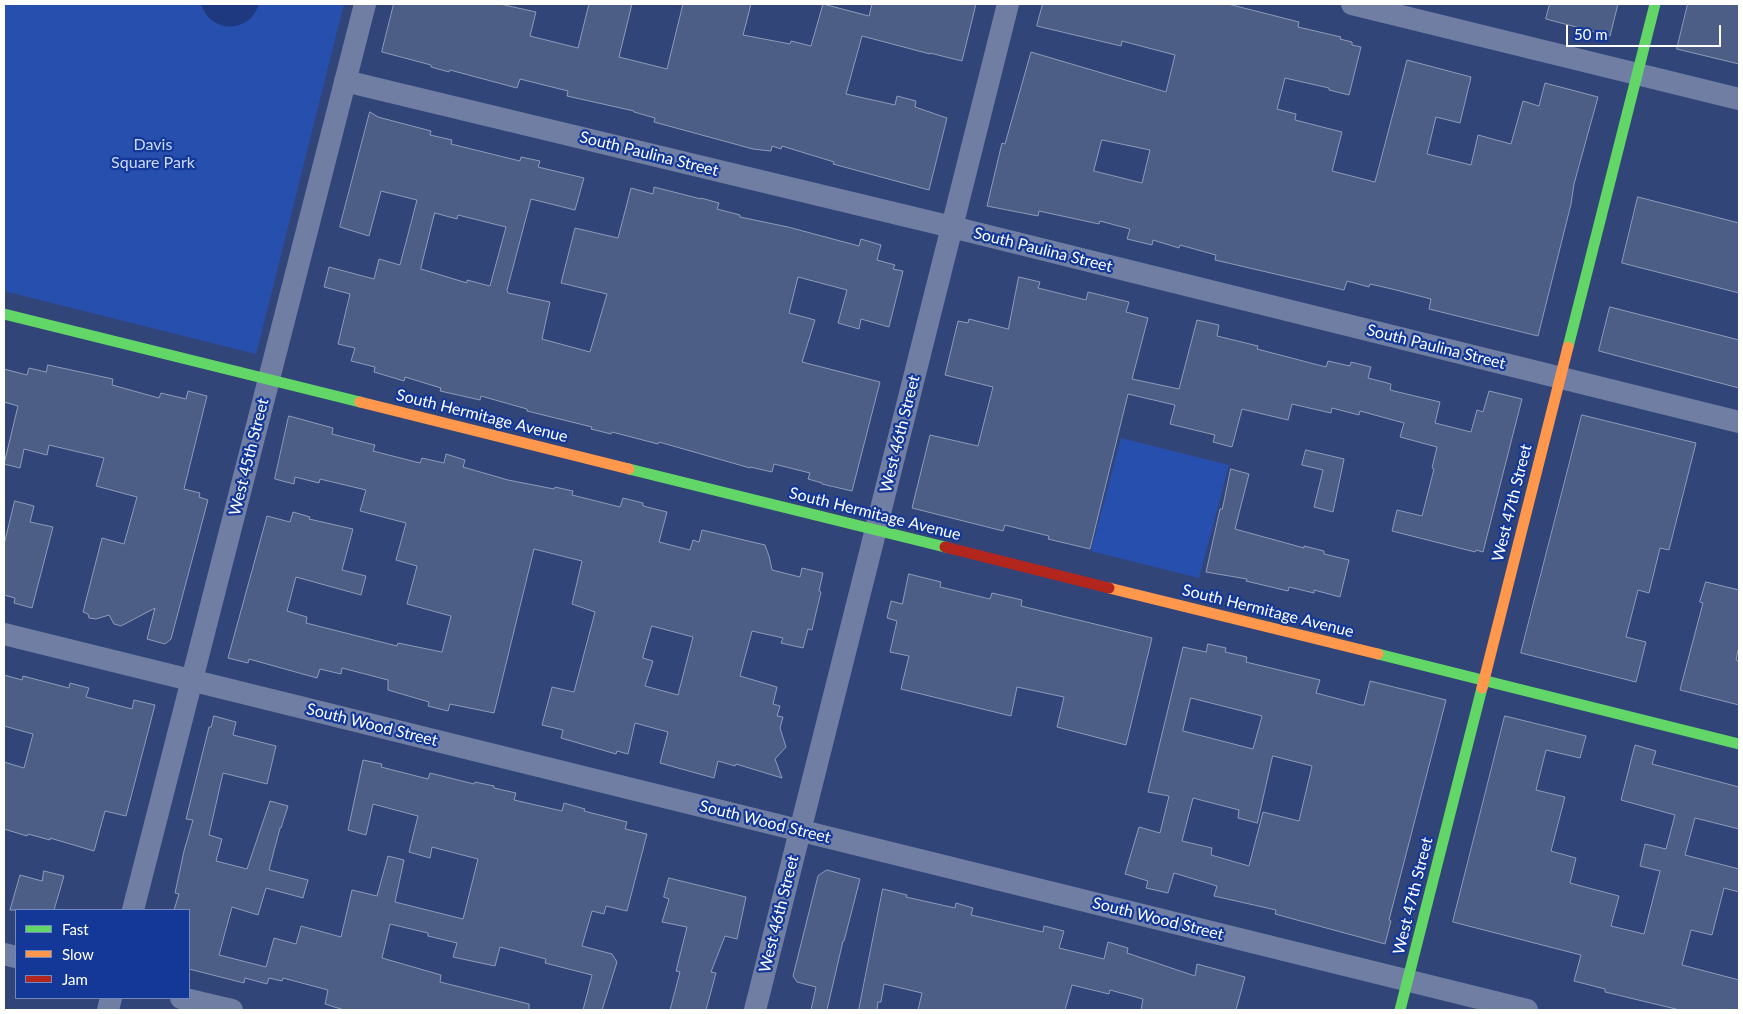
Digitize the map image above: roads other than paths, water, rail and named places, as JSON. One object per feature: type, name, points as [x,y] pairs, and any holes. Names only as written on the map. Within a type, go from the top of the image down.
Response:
[{"type":"street","name":"West 45th Street","points":[[133,909],[365,4]]},
{"type":"street","name":"West 46th Street","points":[[755,1010],[1008,4]]},
{"type":"street","points":[[1352,4],[1739,99]]},
{"type":"street","name":"West 47th Street","points":[[1400,1010],[1655,4]]},
{"type":"street","name":"South Paulina Street","points":[[345,81],[952,227],[1739,422]]},
{"type":"street","name":"South Hermitage Avenue","points":[[4,314],[1739,744]]},
{"type":"street","name":"South Wood Street","points":[[4,634],[1527,1010]]},
{"type":"street","points":[[185,999],[232,1010]]},
{"type":"park label","name":"Davis Square Park","points":[[153,154]]}]
